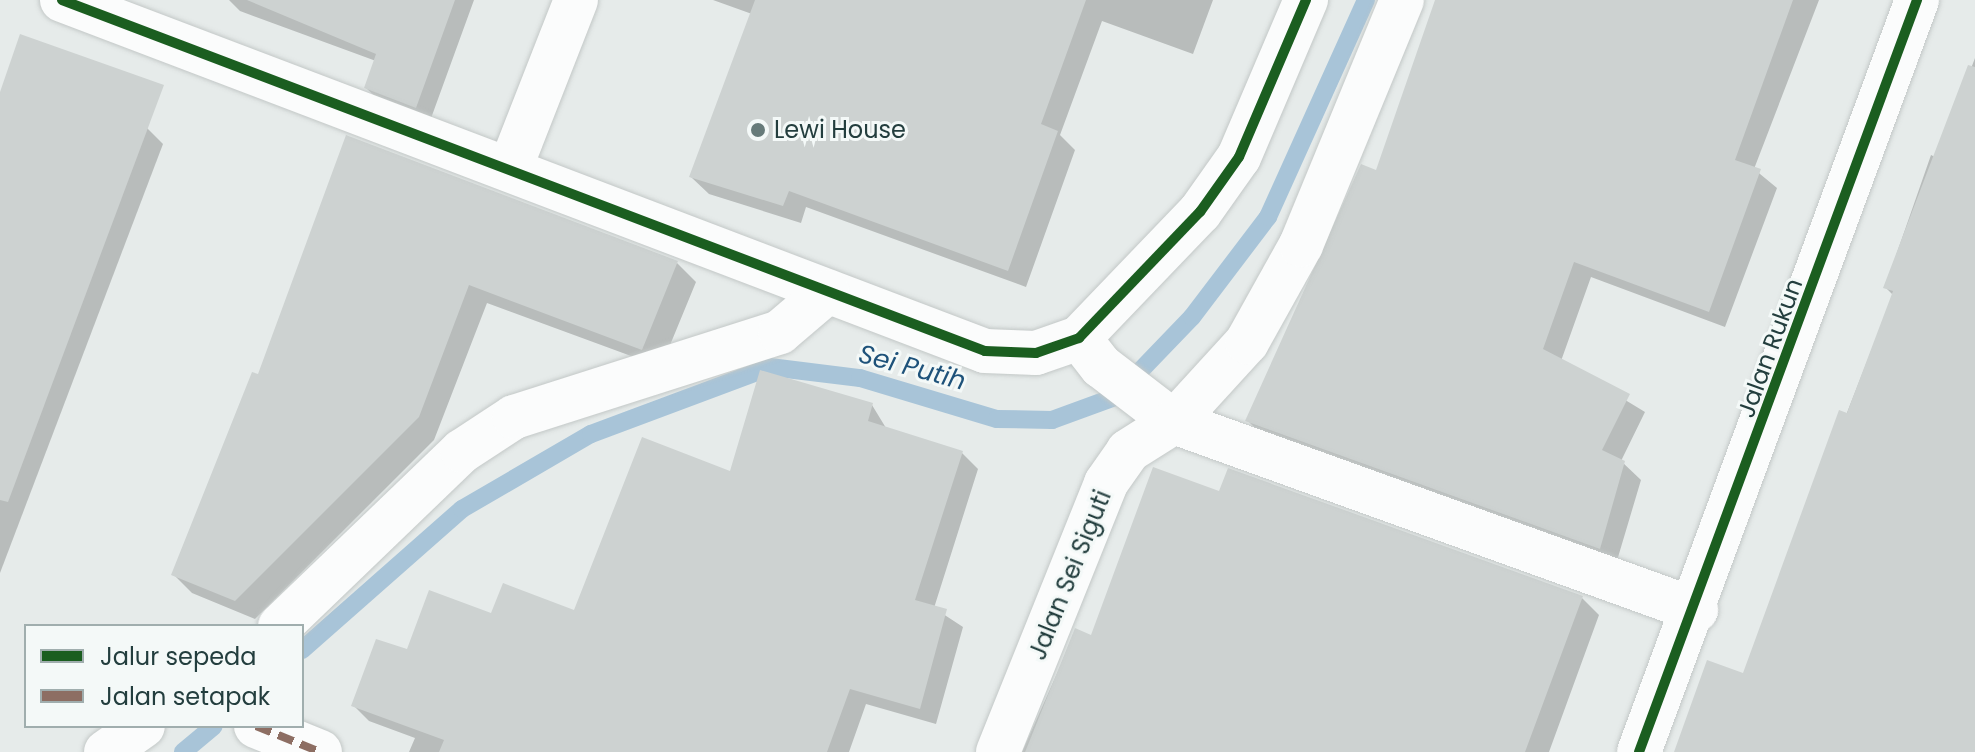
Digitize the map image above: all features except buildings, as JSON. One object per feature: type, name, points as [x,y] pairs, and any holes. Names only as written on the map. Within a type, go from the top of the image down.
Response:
[{"type":"street","points":[[62,0],[511,166],[827,292],[985,351],[1090,352],[1160,413],[1696,610]]},
{"type":"street","points":[[511,166],[576,0]]},
{"type":"street","points":[[1090,352],[1200,212],[1239,157],[1306,0]]},
{"type":"street","name":"Jalan Sei Siguti","points":[[998,752],[1106,483],[1160,413],[1247,342],[1301,245],[1402,0]]},
{"type":"street","name":"Jalan Rukun","points":[[1639,752],[1696,610],[1917,0]]},
{"type":"street","points":[[282,624],[462,451],[514,417],[780,332],[827,292]]},
{"type":"street","points":[[106,752],[140,728]]},
{"type":"street","points":[[261,728],[320,752]]},
{"type":"waterway","name":"Sei Putih","points":[[304,648],[462,509],[591,434],[770,367],[860,378],[997,419],[1052,420],[1115,397],[1192,317],[1268,217],[1366,0]]},
{"type":"waterway","name":"Sei Putih","points":[[183,752],[212,728]]},
{"type":"marked path","points":[[261,728],[320,752]]},
{"type":"cycle path","points":[[62,0],[985,351],[1036,353],[1079,338],[1200,212],[1239,157],[1306,0]]},
{"type":"cycle path","points":[[1639,752],[1917,0]]},
{"type":"place","name":"Lewi House","points":[[758,130]]}]
